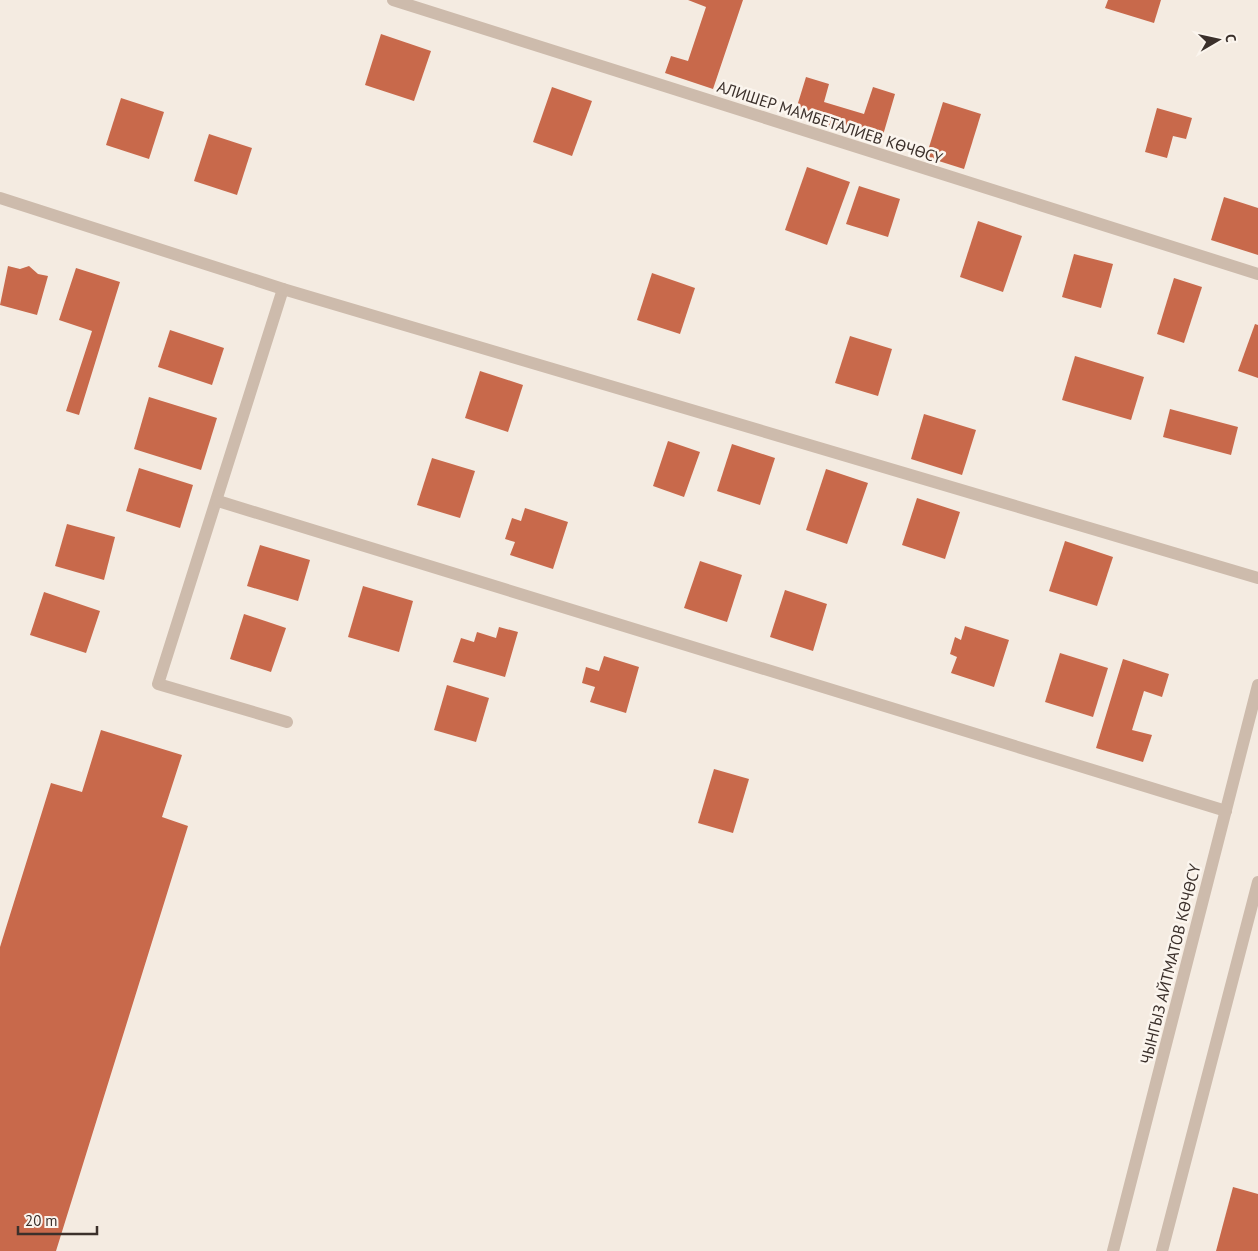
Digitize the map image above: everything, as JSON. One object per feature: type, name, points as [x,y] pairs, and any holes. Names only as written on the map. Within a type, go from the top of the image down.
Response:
[{"type":"street","name":"АЛИШЕР МАМБЕТАЛИЕВ КӨЧӨСҮ","points":[[393,0],[426,5],[1258,274]]},
{"type":"street","points":[[0,198],[283,289],[1258,578]]},
{"type":"street","points":[[283,289],[218,500],[158,684],[287,722]]},
{"type":"street","points":[[218,500],[1226,811]]},
{"type":"street","name":"ЧЫНГЫЗ АЙТМАТОВ КӨЧӨСҮ","points":[[1114,1251],[1258,685]]},
{"type":"street","points":[[1162,1251],[1258,882]]},
{"type":"building","points":[[688,0],[743,0],[713,89],[665,73],[671,56],[688,61],[706,7]]},
{"type":"building","points":[[1108,0],[1161,0],[1154,23],[1105,8]]},
{"type":"building","points":[[381,34],[431,51],[414,101],[365,85]]},
{"type":"building","points":[[806,77],[829,84],[824,102],[864,114],[873,87],[895,94],[881,142],[794,116]]},
{"type":"building","points":[[552,87],[592,101],[572,156],[533,142]]},
{"type":"building","points":[[121,98],[164,112],[149,159],[106,145]]},
{"type":"building","points":[[943,102],[981,114],[964,169],[926,157]]},
{"type":"building","points":[[1157,108],[1192,118],[1186,139],[1173,136],[1167,158],[1145,152]]},
{"type":"building","points":[[209,134],[252,148],[237,195],[194,181]]},
{"type":"building","points":[[807,167],[850,182],[827,245],[785,230]]},
{"type":"building","points":[[859,186],[900,199],[888,237],[846,224]]},
{"type":"building","points":[[1224,197],[1258,208],[1258,255],[1211,240]]},
{"type":"building","points":[[978,221],[1022,236],[1003,292],[960,277]]},
{"type":"building","points":[[1074,254],[1113,264],[1101,308],[1062,297]]},
{"type":"building","points":[[8,266],[20,269],[29,266],[38,274],[48,276],[37,315],[0,305]]},
{"type":"building","points":[[76,268],[120,282],[79,415],[66,411],[92,331],[59,320]]},
{"type":"building","points":[[652,273],[695,288],[680,334],[637,320]]},
{"type":"building","points":[[1174,278],[1202,287],[1184,343],[1157,334]]},
{"type":"building","points":[[1255,324],[1258,325],[1258,378],[1238,371]]},
{"type":"building","points":[[170,330],[224,348],[212,385],[158,367]]},
{"type":"building","points":[[850,336],[892,349],[878,396],[835,383]]},
{"type":"building","points":[[1075,356],[1144,377],[1131,420],[1062,400]]},
{"type":"building","points":[[480,371],[523,385],[508,432],[465,418]]},
{"type":"building","points":[[149,397],[217,418],[201,470],[134,449]]},
{"type":"building","points":[[1170,409],[1238,427],[1231,455],[1163,437]]},
{"type":"building","points":[[924,414],[976,430],[962,475],[911,459]]},
{"type":"building","points":[[668,441],[700,452],[684,497],[653,486]]},
{"type":"building","points":[[732,444],[775,458],[760,505],[717,491]]},
{"type":"building","points":[[432,458],[475,471],[460,518],[417,505]]},
{"type":"building","points":[[139,468],[193,485],[180,528],[126,511]]},
{"type":"building","points":[[826,469],[868,483],[847,544],[806,530]]},
{"type":"building","points":[[917,498],[960,512],[945,559],[902,545]]},
{"type":"building","points":[[525,508],[568,522],[553,569],[510,555],[515,542],[505,539],[512,518],[521,521]]},
{"type":"building","points":[[67,524],[115,537],[104,580],[55,566]]},
{"type":"building","points":[[1065,541],[1113,557],[1097,606],[1049,591]]},
{"type":"building","points":[[260,545],[310,560],[298,601],[247,586]]},
{"type":"building","points":[[700,561],[742,575],[727,622],[684,608]]},
{"type":"building","points":[[363,586],[413,601],[399,652],[348,637]]},
{"type":"building","points":[[785,590],[827,604],[813,651],[770,637]]},
{"type":"building","points":[[44,592],[100,611],[86,653],[30,635]]},
{"type":"building","points":[[244,614],[286,628],[271,672],[230,659]]},
{"type":"building","points":[[965,626],[1009,640],[994,687],[951,673],[957,657],[950,654],[955,637],[961,640]]},
{"type":"building","points":[[499,627],[518,632],[505,677],[453,662],[461,638],[474,642],[477,632],[496,638]]},
{"type":"building","points":[[1060,653],[1108,668],[1093,717],[1045,702]]},
{"type":"building","points":[[604,656],[639,667],[626,713],[590,702],[595,687],[582,683],[586,667],[599,671]]},
{"type":"building","points":[[1123,659],[1169,674],[1162,697],[1144,691],[1132,730],[1152,735],[1143,762],[1096,748]]},
{"type":"building","points":[[447,685],[489,698],[476,742],[434,730]]},
{"type":"building","points":[[101,730],[182,755],[162,817],[188,826],[56,1251],[0,1251],[0,947],[51,783],[82,792]]},
{"type":"building","points":[[714,769],[749,779],[733,833],[698,823]]},
{"type":"building","points":[[1233,1187],[1258,1194],[1258,1251],[1216,1251]]}]
